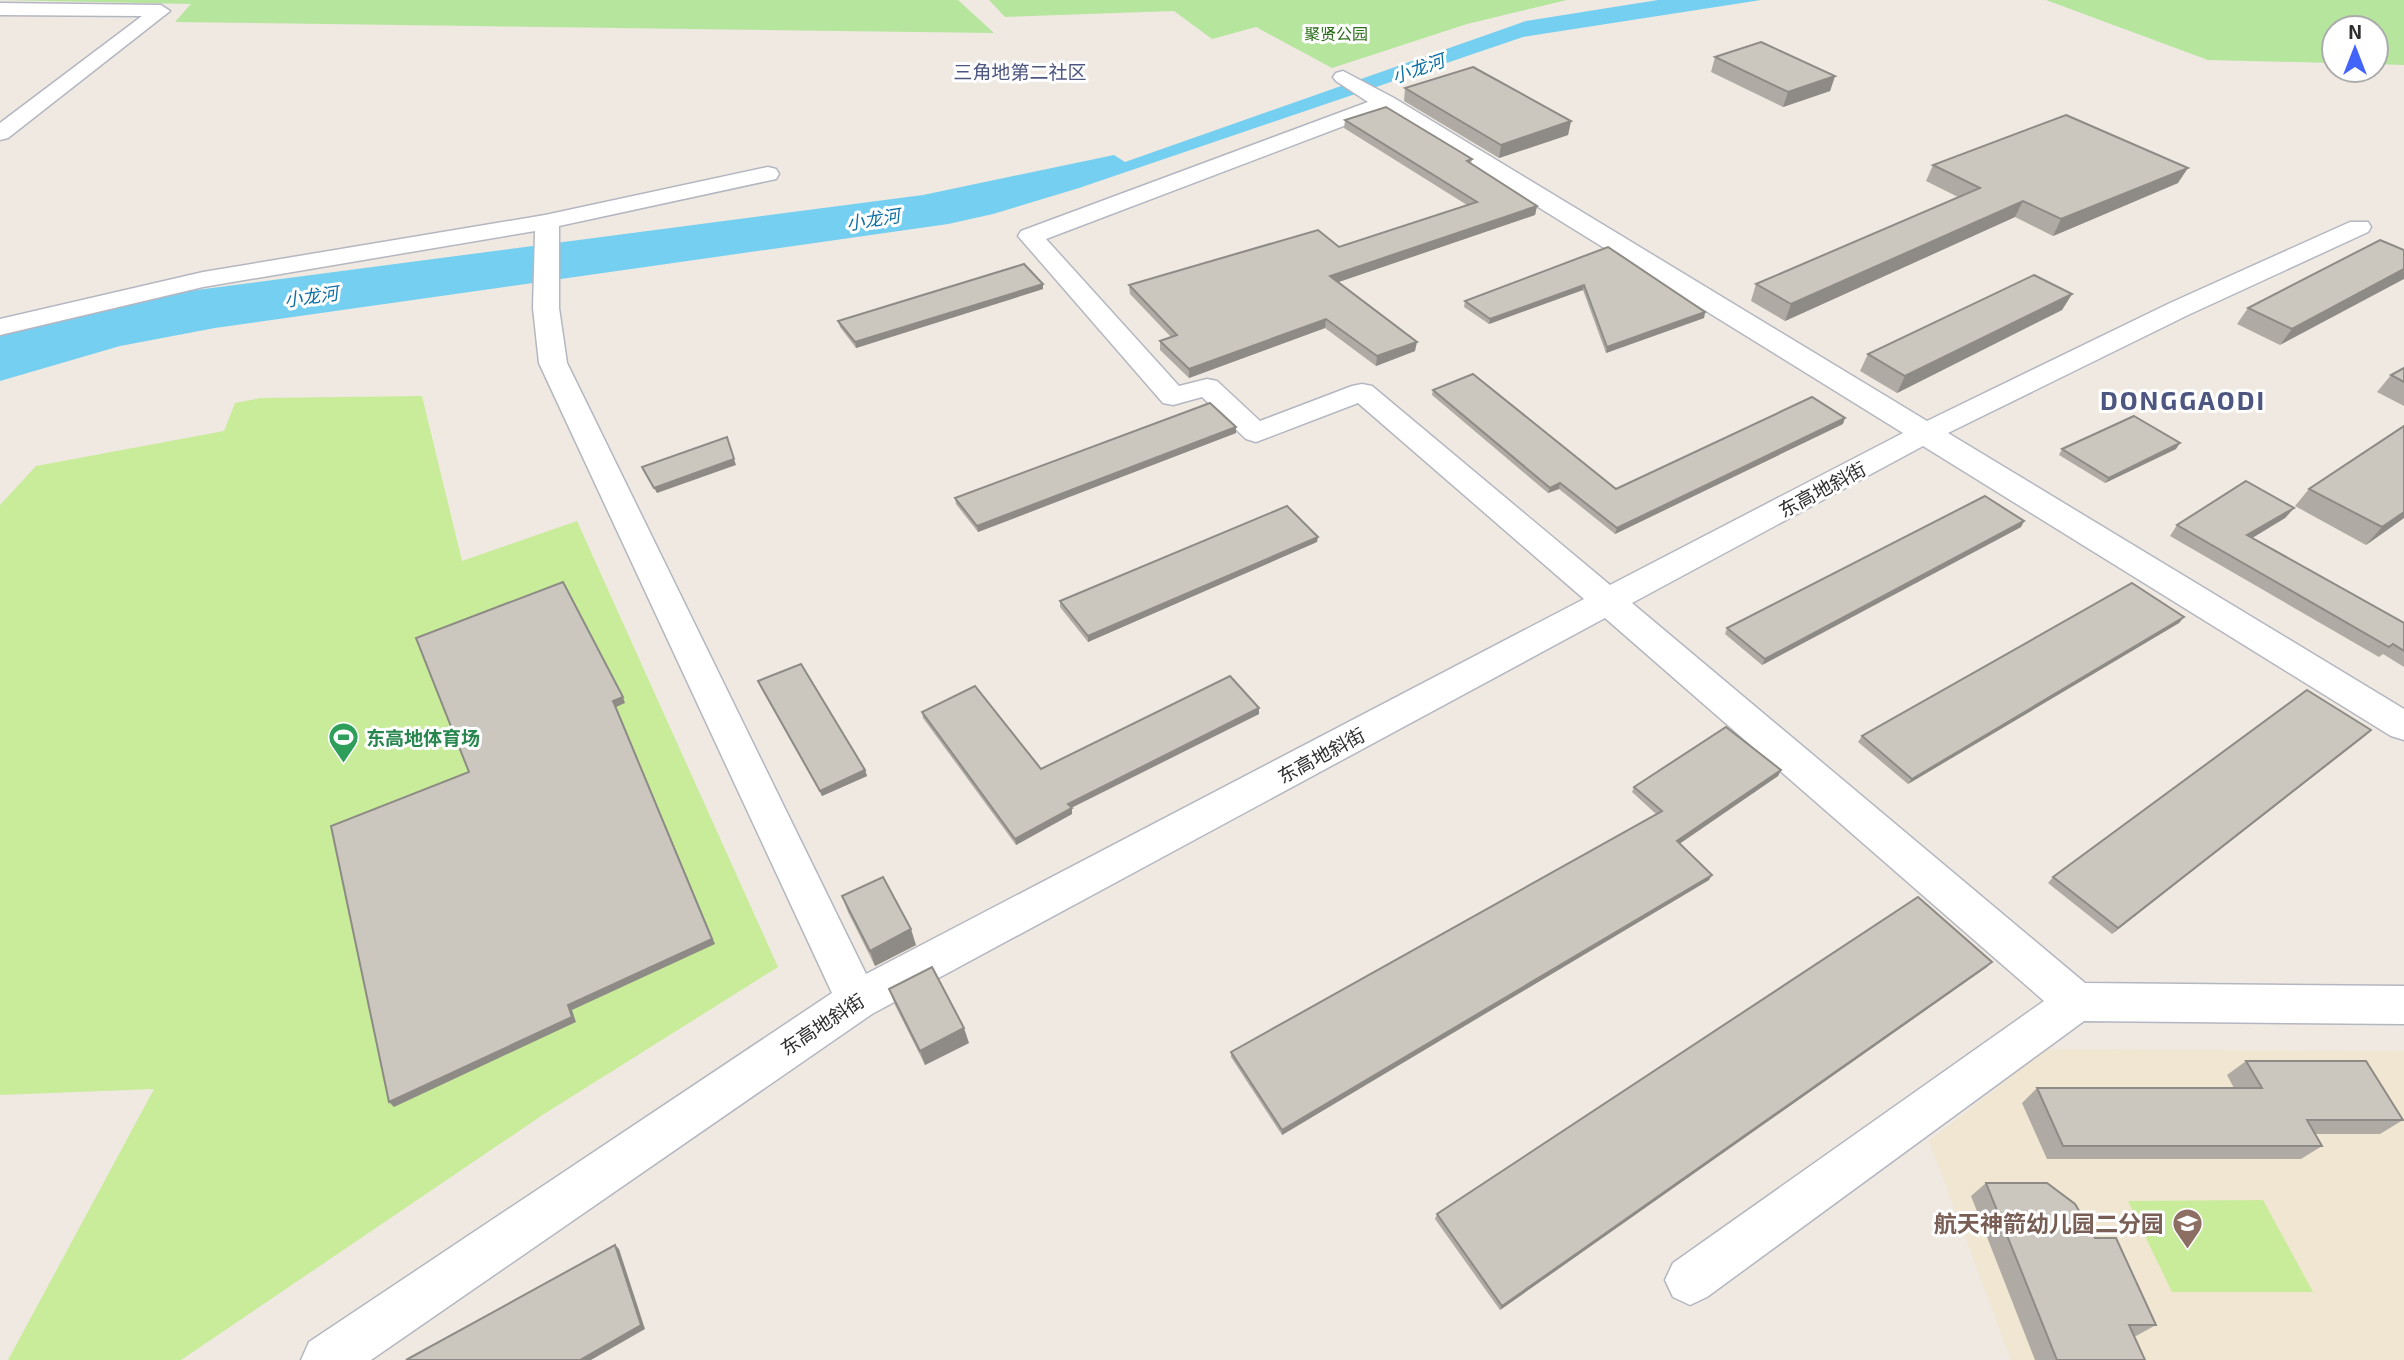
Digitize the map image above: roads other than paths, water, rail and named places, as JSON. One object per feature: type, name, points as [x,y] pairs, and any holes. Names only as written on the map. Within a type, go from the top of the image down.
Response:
[{"type":"street","points":[[0,9],[161,11],[0,133]]},
{"type":"street","points":[[1343,77],[1383,99],[2404,726]]},
{"type":"street","points":[[1383,99],[1030,236],[1173,397],[1207,387],[1256,433],[1362,392],[2077,1002]]},
{"type":"street","points":[[0,327],[88,301],[282,263],[547,227],[768,174]]},
{"type":"street","points":[[547,227],[546,308],[553,363],[856,1000]]},
{"type":"street","name":"东高地斜街","points":[[327,1360],[856,1000],[1927,432],[2179,309],[2360,227]]},
{"type":"street","points":[[1690,1280],[2077,1002],[2404,1005]]},
{"type":"water","name":"小龙河","points":[[1658,0],[1761,0],[1523,37],[1079,188],[993,214],[948,224],[215,328],[120,346],[0,381],[0,330],[89,304],[923,195],[1114,155],[1125,162],[1526,21]]},
{"type":"place","name":"东高地体育场","points":[[343,764]]},
{"type":"place","name":"航天神箭幼儿园二分园","points":[[2187,1250]]},
{"type":"district","name":"三角地第二社区","points":[[1020,71]]},
{"type":"district","name":"DONGGAODI","points":[[2183,399]]},
{"type":"park label","name":"聚贤公园","points":[[1336,33]]}]
